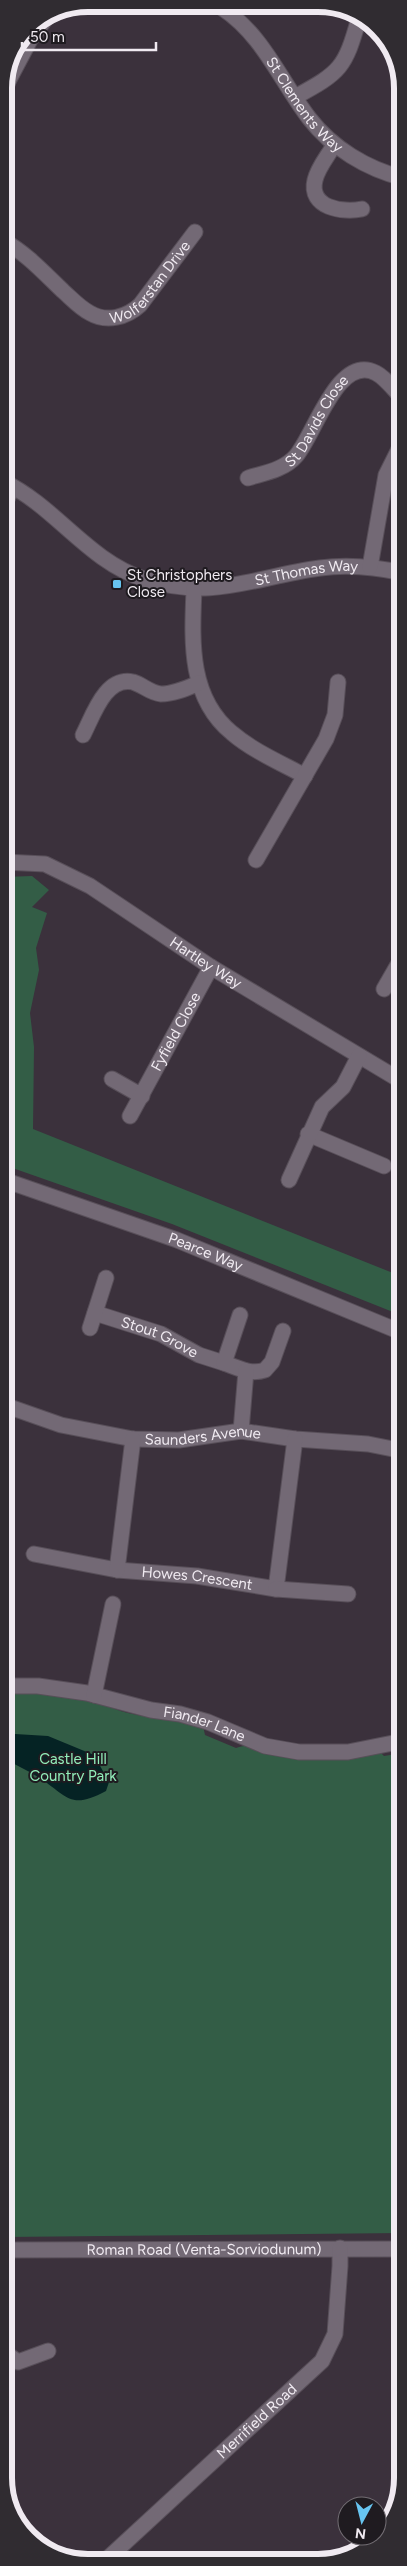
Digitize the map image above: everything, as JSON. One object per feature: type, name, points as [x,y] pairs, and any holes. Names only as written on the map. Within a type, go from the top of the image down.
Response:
[{"type":"street","name":"St Clements Way","points":[[227,12],[256,38],[309,118],[334,145],[366,164],[394,175]]},
{"type":"street","points":[[295,98],[326,79],[343,64],[348,55],[357,23]]},
{"type":"street","points":[[16,66],[29,41]]},
{"type":"street","points":[[334,145],[317,173],[314,184],[317,195],[324,204],[334,209],[348,211],[362,209]]},
{"type":"street","name":"Wolferstan Drive","points":[[12,247],[28,258],[76,304],[90,314],[111,318],[131,312],[140,305],[195,232]]},
{"type":"street","name":"St Davids Close","points":[[248,478],[281,468],[295,457],[339,382],[352,372],[360,370],[374,372],[394,391]]},
{"type":"street","points":[[370,567],[386,475],[394,459]]},
{"type":"street","name":"St Thomas Way","points":[[12,486],[52,514],[108,562],[142,579],[194,589],[239,586],[319,568],[370,567],[394,571]]},
{"type":"street","points":[[194,589],[193,649],[199,683],[209,705],[231,733],[305,776]]},
{"type":"street","points":[[83,735],[104,695],[114,685],[134,682],[149,691],[162,694],[199,683]]},
{"type":"street","points":[[256,860],[332,726],[338,682]]},
{"type":"street","name":"Hartley Way","points":[[12,862],[45,864],[90,886],[211,967],[394,1077]]},
{"type":"street","name":"Fyfield Close","points":[[130,1116],[211,967]]},
{"type":"street","points":[[384,989],[394,974]]},
{"type":"street","points":[[289,1180],[308,1134],[322,1107],[343,1087],[359,1056]]},
{"type":"street","points":[[112,1079],[142,1096]]},
{"type":"street","points":[[308,1134],[384,1166]]},
{"type":"street","name":"Pearce Way","points":[[12,1183],[177,1240],[394,1329]]},
{"type":"street","points":[[90,1328],[106,1278]]},
{"type":"street","name":"Stout Grove","points":[[95,1313],[161,1334],[199,1355],[246,1371]]},
{"type":"street","points":[[224,1364],[240,1315]]},
{"type":"street","points":[[241,1431],[246,1371],[260,1372],[268,1366],[283,1331]]},
{"type":"street","name":"Saunders Avenue","points":[[13,1408],[61,1425],[133,1439],[179,1440],[241,1431],[294,1439],[368,1444],[394,1449]]},
{"type":"street","points":[[117,1570],[133,1439]]},
{"type":"street","points":[[276,1589],[294,1439]]},
{"type":"street","name":"Howes Crescent","points":[[34,1554],[117,1570],[197,1576],[276,1589],[348,1594]]},
{"type":"street","points":[[94,1694],[113,1604]]},
{"type":"street","name":"Fiander Lane","points":[[13,1686],[38,1686],[94,1694],[134,1706],[193,1717],[251,1741],[282,1750],[314,1753],[348,1752],[394,1743]]},
{"type":"street","name":"Merrifield Road","points":[[113,2554],[322,2361],[334,2334],[340,2248]]},
{"type":"street","name":"Roman Road (Venta-Sorviodunum)","points":[[13,2250],[189,2251],[394,2249]]},
{"type":"street","points":[[13,2358],[18,2362],[48,2351]]},
{"type":"green space","points":[[32,876],[49,890],[32,907],[47,913],[36,948],[39,970],[30,1013],[34,1047],[33,1129],[394,1273],[394,1312],[172,1224],[12,1168],[12,877]]},
{"type":"green space","name":"Castle Hill Country Park","points":[[13,1691],[76,1697],[128,1713],[194,1723],[203,1726],[205,1735],[236,1748],[244,1746],[262,1747],[305,1759],[342,1758],[379,1751],[384,1756],[394,1754],[394,2233],[13,2237]]},
{"type":"shaded area","points":[[13,1734],[48,1736],[94,1755],[109,1782],[106,1791],[84,1800],[76,1800],[63,1795],[38,1777],[13,1763]]},
{"type":"place","name":"St Christophers Close","points":[[117,584]]}]
